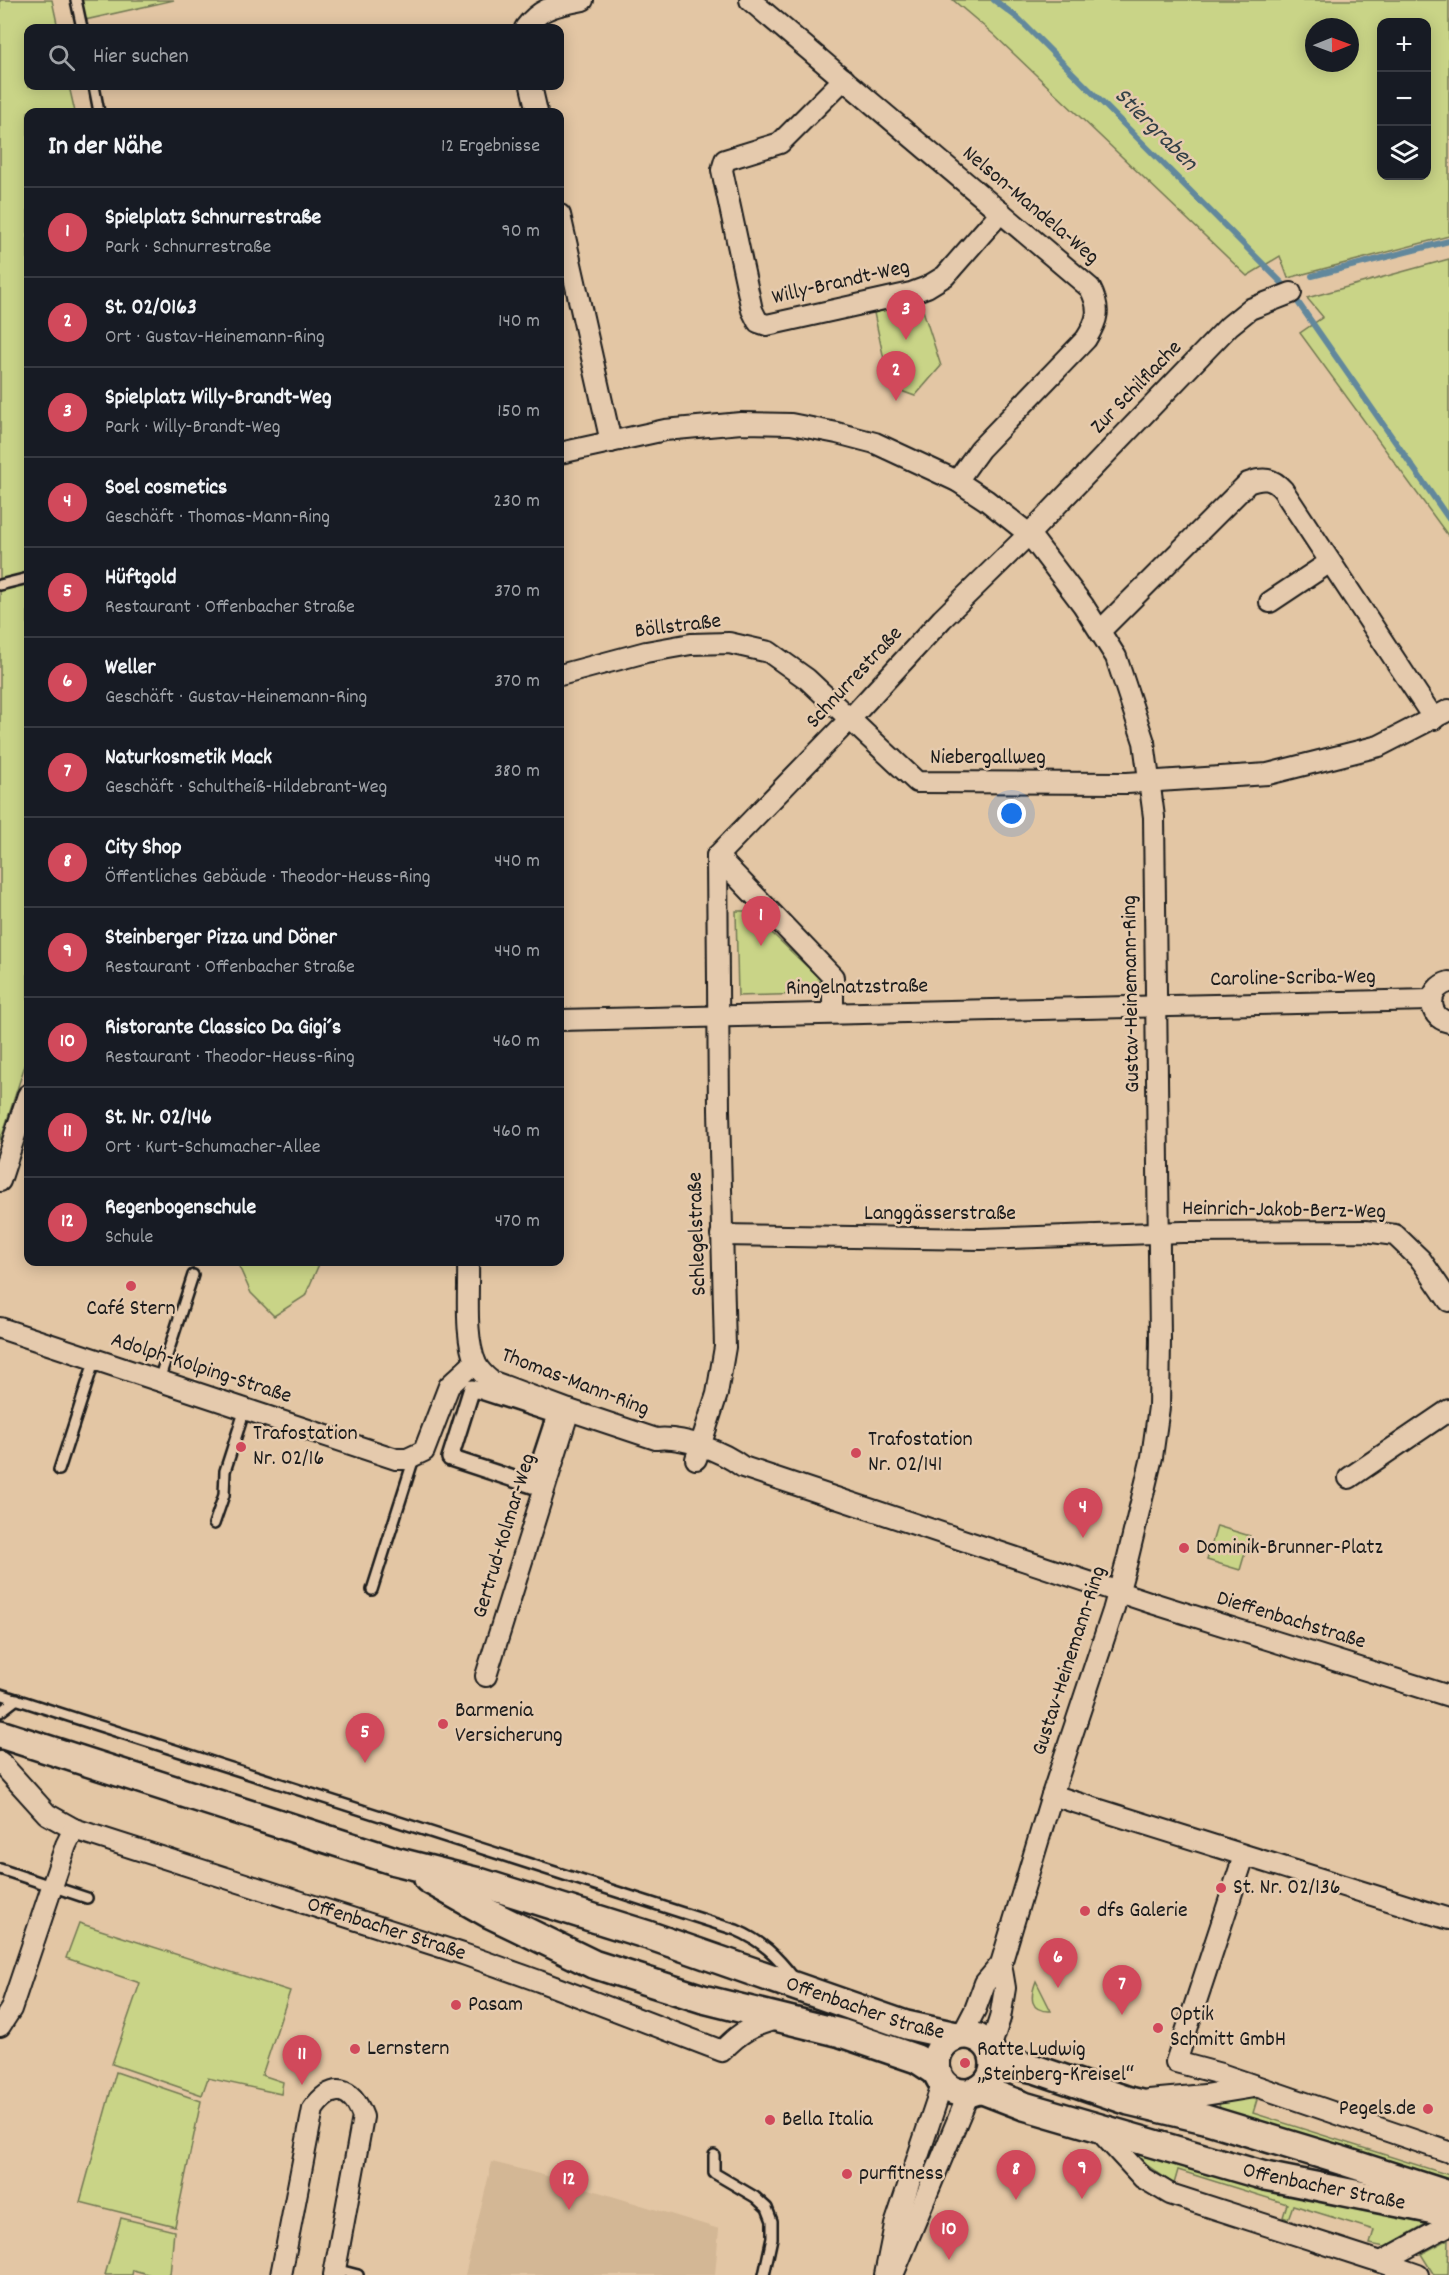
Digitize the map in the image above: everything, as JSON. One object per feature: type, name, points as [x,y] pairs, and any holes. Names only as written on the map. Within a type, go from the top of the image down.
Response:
[{"type":"main road","name":"Offenbacher Straße","points":[[0,1734],[395,1861],[479,1882],[637,1932],[906,2025],[959,2036],[976,2037],[984,2042],[992,2055],[1129,2101],[1216,2123],[1449,2195]]},
{"type":"main road","name":"Offenbacher Straße","points":[[395,1861],[488,1913],[593,1964],[703,1999],[841,2033],[917,2059],[954,2091],[974,2091],[1265,2176],[1449,2213]]},
{"type":"main road","name":"Offenbacher Straße","points":[[940,2077],[937,2058],[940,2049],[948,2040],[959,2036]]},
{"type":"main road","points":[[974,2091],[992,2076],[992,2055]]},
{"type":"street","points":[[528,24],[545,9],[584,0]]},
{"type":"street","name":"Nelson-Mandela-Weg","points":[[750,0],[1090,288],[1097,301],[1094,327],[1086,339],[980,449],[957,481]]},
{"type":"street","name":"Willy-Brandt-Weg","points":[[844,79],[780,143],[725,160],[722,170],[752,310],[758,322],[767,325],[911,293],[927,287],[945,276],[1001,212]]},
{"type":"street","points":[[532,90],[536,108]]},
{"type":"street","points":[[564,233],[611,442]]},
{"type":"street","name":"Zur Schilflache","points":[[1029,534],[1229,326],[1250,309],[1292,293]]},
{"type":"street","name":"Gustav-Heinemann-Ring","points":[[564,452],[665,430],[741,423],[790,424],[875,443],[957,481],[986,500],[1029,534],[1101,630],[1116,657],[1144,742],[1154,817],[1159,1407],[1152,1457],[1119,1592],[1052,1795],[1002,1964],[1005,1988],[992,2055]]},
{"type":"street","points":[[1101,630],[1248,483],[1257,479],[1267,479],[1276,482],[1330,562],[1442,715]]},
{"type":"street","name":"Schnurrestraße","points":[[717,856],[849,720],[942,619],[1029,534]]},
{"type":"street","points":[[1270,602],[1330,562]]},
{"type":"street","name":"Böllstraße","points":[[564,674],[646,652],[691,644],[729,643],[769,651],[788,664],[849,720]]},
{"type":"street","name":"Niebergallweg","points":[[849,720],[917,782],[1127,783],[1268,774],[1379,746],[1442,715]]},
{"type":"street","points":[[717,856],[833,977],[833,1013]]},
{"type":"street","points":[[717,856],[718,1016]]},
{"type":"street","points":[[1449,982],[1439,986],[1431,1000],[1432,1009],[1437,1016],[1449,1022]]},
{"type":"street","name":"Caroline-Scriba-Weg","points":[[1157,1006],[1431,1000]]},
{"type":"street","name":"Ringelnatzstraße","points":[[564,1020],[1157,1006]]},
{"type":"street","name":"Schlegelstraße","points":[[699,1453],[717,1394],[726,1347],[721,1235],[718,1016]]},
{"type":"street","points":[[0,1181],[24,1107]]},
{"type":"street","name":"Heinrich-Jakob-Berz-Weg","points":[[1158,1234],[1365,1231],[1395,1235],[1421,1260],[1449,1301]]},
{"type":"street","name":"Langgässerstraße","points":[[721,1235],[981,1239],[1158,1234]]},
{"type":"street","name":"Thomas-Mann-Ring","points":[[468,1266],[470,1336],[475,1362],[481,1372],[491,1381],[656,1439],[668,1450],[699,1453],[726,1469],[743,1467],[1119,1592]]},
{"type":"street","name":"Adolph-Kolping-Straße","points":[[0,1328],[396,1459],[414,1457]]},
{"type":"street","points":[[414,1457],[424,1451],[430,1440],[449,1386],[475,1362]]},
{"type":"street","points":[[472,1388],[555,1415],[532,1485],[450,1458],[472,1388]]},
{"type":"street","name":"Gertrud-Kolmar-Weg","points":[[486,1676],[569,1410]]},
{"type":"street","points":[[1349,1478],[1449,1410]]},
{"type":"street","name":"Dieffenbachstraße","points":[[1119,1592],[1449,1696]]},
{"type":"street","name":"Offenbacher Straße","points":[[0,1762],[47,1814],[74,1829],[464,1954],[539,1980],[722,2052],[738,2034],[757,2024],[782,2018]]},
{"type":"street","points":[[1052,1795],[1449,1919]]},
{"type":"street","points":[[0,2026],[11,2009],[66,1845],[74,1829]]},
{"type":"street","name":"Offenbacher Straße","points":[[1244,1856],[1176,2062],[1221,2074],[1449,2152]]},
{"type":"street","name":"Gustav-Heinemann-Ring","points":[[959,2036],[975,2010],[985,1983],[1002,1964]]},
{"type":"street","points":[[885,2275],[895,2225],[940,2077]]},
{"type":"street","name":"Offenbacher Straße","points":[[1129,2101],[1205,2095],[1254,2087]]},
{"type":"street","points":[[281,2275],[313,2109],[321,2097],[335,2091],[345,2092],[357,2103],[363,2118],[334,2272]]},
{"type":"street","points":[[893,2275],[974,2091]]},
{"type":"street","name":"Offenbacher Straße","points":[[1096,2127],[1143,2178],[1170,2194],[1381,2262],[1449,2225]]},
{"type":"street","points":[[1381,2262],[1418,2275]]},
{"type":"lane","points":[[76,0],[81,24]]},
{"type":"lane","points":[[95,90],[98,108]]},
{"type":"lane","points":[[0,585],[24,579]]},
{"type":"lane","points":[[159,1380],[193,1275]]},
{"type":"lane","points":[[59,1470],[95,1359]]},
{"type":"lane","points":[[214,1524],[224,1494],[225,1471],[245,1409]]},
{"type":"lane","points":[[372,1590],[414,1457]]},
{"type":"lane","points":[[0,1694],[736,1930],[756,1939],[782,1963],[801,1988]]},
{"type":"lane","points":[[0,1712],[17,1699]]},
{"type":"lane","points":[[0,1869],[87,1898]]},
{"type":"lane","points":[[714,2155],[714,2173],[755,2197],[767,2208],[772,2221],[772,2238],[764,2275]]},
{"type":"lane","points":[[334,2272],[358,2275]]},
{"type":"shaded area","points":[[492,2162],[547,2176],[719,2229],[715,2275],[465,2275]]},
{"type":"green space","points":[[0,0],[52,0],[57,24],[24,24],[24,90],[70,90],[74,108],[24,108],[24,574],[0,579]]},
{"type":"green space","points":[[81,0],[174,0],[85,20]]},
{"type":"green space","points":[[953,0],[1449,0],[1449,236],[1288,278],[1280,256],[1247,276],[993,34]]},
{"type":"green space","points":[[1449,259],[1449,537],[1300,333],[1323,317],[1307,298]]},
{"type":"green space","points":[[920,301],[941,366],[915,396],[890,387],[874,313]]},
{"type":"green space","points":[[24,584],[24,1068],[0,1142],[0,590]]},
{"type":"green space","points":[[736,911],[749,911],[821,980],[810,994],[738,996]]},
{"type":"green space","points":[[239,1266],[318,1266],[305,1296],[274,1316],[251,1293]]},
{"type":"green space","points":[[1217,1526],[1250,1536],[1240,1570],[1207,1560]]},
{"type":"green space","points":[[79,1923],[290,1991],[262,2075],[283,2082],[281,2094],[208,2078],[202,2095],[112,2064],[140,1983],[66,1958]]},
{"type":"green space","points":[[1036,1981],[1051,2011],[1039,2009],[1033,2002]]},
{"type":"green space","points":[[116,2072],[201,2101],[175,2226],[80,2202]]},
{"type":"green space","points":[[1243,2096],[1257,2100],[1253,2113],[1449,2175],[1449,2184],[1220,2110],[1219,2102]]},
{"type":"green space","points":[[1132,2151],[1433,2220],[1385,2247],[1370,2244],[1374,2230],[1293,2205],[1288,2219],[1283,2217],[1287,2204],[1178,2170],[1174,2184],[1144,2163]]},
{"type":"green space","points":[[121,2218],[174,2231],[170,2275],[151,2275],[133,2270],[132,2275],[105,2275]]},
{"type":"green space","points":[[1449,2239],[1448,2275],[1434,2275],[1421,2254]]},
{"type":"waterway","name":"Stiergraben","points":[[994,0],[1018,18],[1288,289]]},
{"type":"waterway","points":[[1312,276],[1449,241]]},
{"type":"waterway","name":"Stiergraben","points":[[1295,298],[1449,519]]},
{"type":"place","name":"Spielplatz Willy-Brandt-Weg","points":[[906,340]]},
{"type":"place","name":"St. 02/0163","points":[[896,401]]},
{"type":"place","name":"Spielplatz Schnurrestraße","points":[[761,946]]},
{"type":"place","name":"Café Stern","points":[[131,1286]]},
{"type":"place","name":"Trafostation Nr. 02/16","points":[[241,1447]]},
{"type":"place","name":"Trafostation Nr. 02/141","points":[[856,1453]]},
{"type":"place","name":"Soel cosmetics","points":[[1083,1538]]},
{"type":"place","name":"Dominik-Brunner-Platz","points":[[1184,1548]]},
{"type":"place","name":"Barmenia Versicherung","points":[[443,1724]]},
{"type":"place","name":"Hüftgold","points":[[365,1763]]},
{"type":"place","name":"St. Nr. 02/136","points":[[1221,1888]]},
{"type":"place","name":"dfs Galerie","points":[[1085,1911]]},
{"type":"place","name":"Weller","points":[[1058,1988]]},
{"type":"place","name":"Pasam","points":[[456,2005]]},
{"type":"place","name":"Naturkosmetik Mack","points":[[1122,2015]]},
{"type":"place","name":"Optik Schmitt GmbH","points":[[1158,2028]]},
{"type":"place","name":"Lernstern","points":[[355,2049]]},
{"type":"place","name":"Ratte Ludwig „Steinberg-Kreisel“","points":[[965,2063]]},
{"type":"place","name":"St. Nr. 02/146","points":[[302,2085]]},
{"type":"place","name":"Pegels.de","points":[[1428,2109]]},
{"type":"place","name":"Bella Italia","points":[[770,2120]]},
{"type":"place","name":"purfitness","points":[[847,2174]]},
{"type":"place","name":"Steinberger Pizza und Döner","points":[[1082,2199]]},
{"type":"place","name":"City Shop","points":[[1016,2200]]},
{"type":"place","name":"Regenbogenschule","points":[[569,2210]]},
{"type":"place","name":"Ristorante Classico Da Gigi´s","points":[[949,2260]]}]
